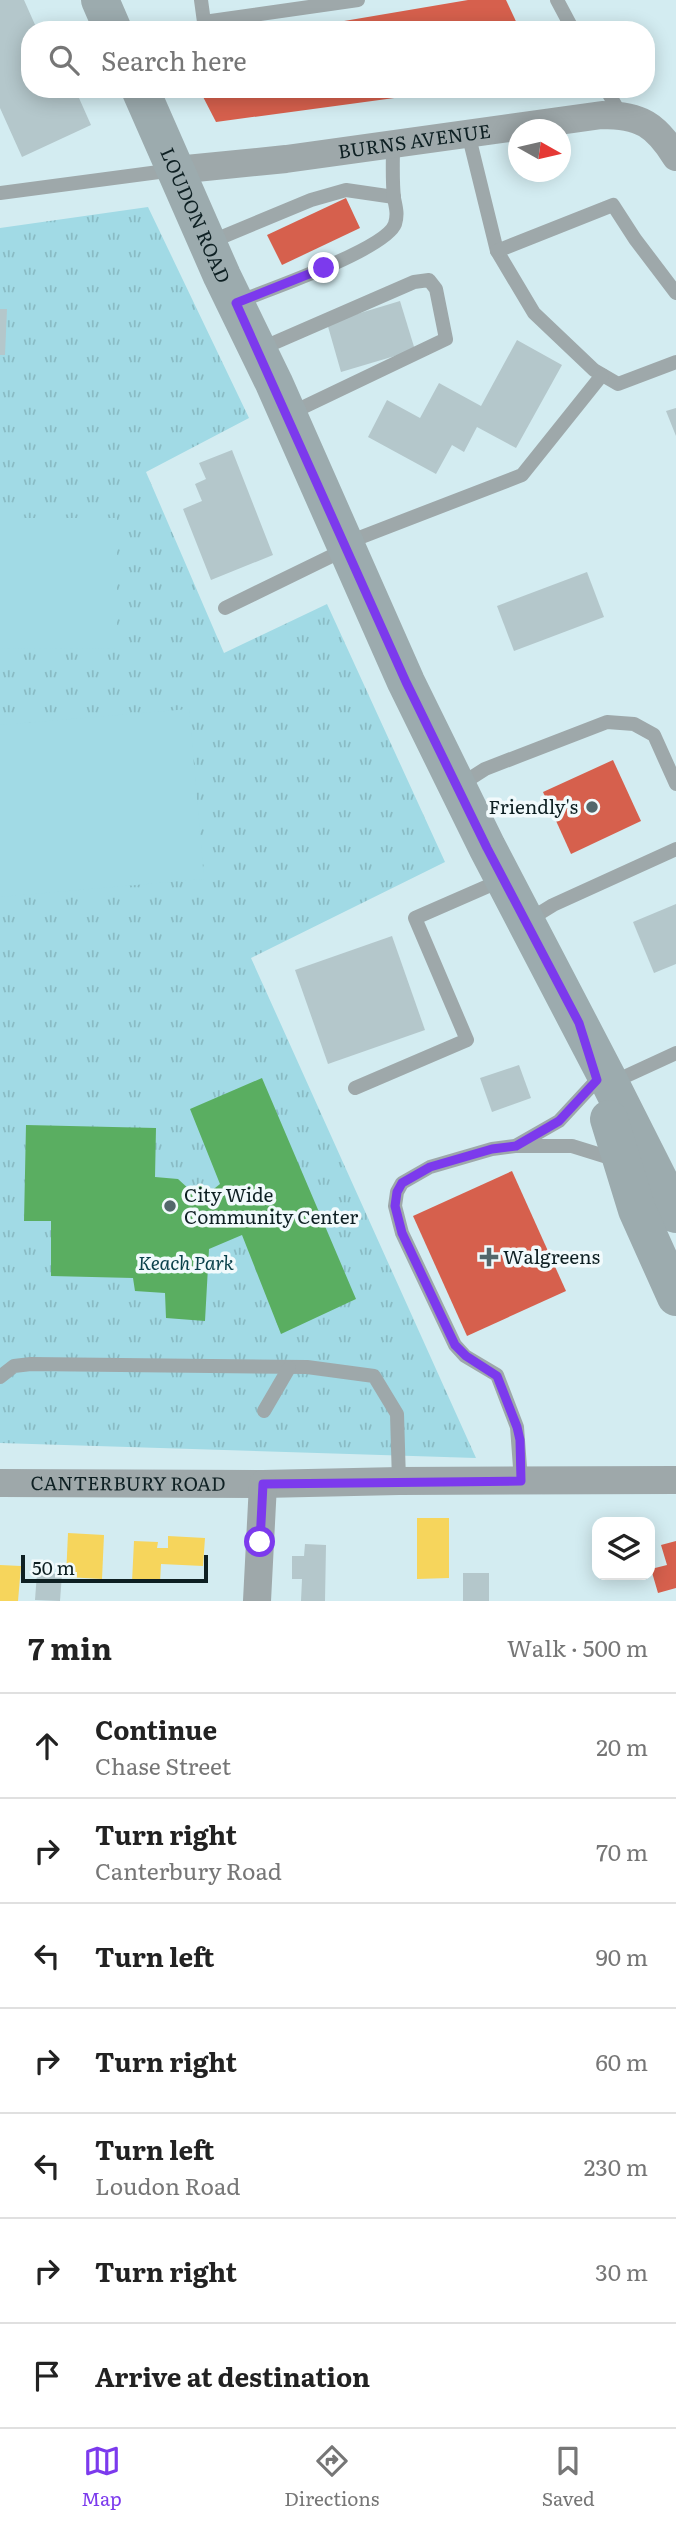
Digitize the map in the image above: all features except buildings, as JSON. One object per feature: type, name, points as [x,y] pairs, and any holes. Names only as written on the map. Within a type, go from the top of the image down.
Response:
[{"type":"main road","points":[[100,0],[109,21]]},
{"type":"main road","name":"LOUDON ROAD","points":[[144,98],[406,682],[579,1023],[604,1082],[676,1214]]},
{"type":"main road","name":"LOUDON ROAD","points":[[604,1082],[622,1161],[637,1210],[676,1297]]},
{"type":"street","name":"BURNS AVENUE","points":[[176,170],[602,115],[639,118],[656,130],[676,157]]},
{"type":"street","name":"CANTERBURY ROAD","points":[[0,1483],[263,1484],[676,1480]]},
{"type":"street","points":[[257,1601],[263,1484]]},
{"type":"lane","points":[[201,0],[204,21]]},
{"type":"lane","points":[[211,21],[358,0]]},
{"type":"lane","points":[[557,0],[568,21]]},
{"type":"lane","points":[[611,98],[621,115]]},
{"type":"lane","points":[[468,133],[497,251],[534,313],[602,375],[618,384],[676,362]]},
{"type":"lane","points":[[236,303],[373,245],[393,228],[398,213],[394,197],[393,144]]},
{"type":"lane","points":[[0,193],[176,170]]},
{"type":"lane","points":[[208,243],[311,200],[346,190],[394,197]]},
{"type":"lane","points":[[497,251],[613,205],[676,293]]},
{"type":"lane","points":[[258,350],[414,282],[429,280],[436,289],[446,340],[288,415]]},
{"type":"lane","points":[[225,608],[346,546],[522,475],[602,375]]},
{"type":"lane","points":[[457,787],[485,769],[607,722],[634,724],[654,735],[676,784]]},
{"type":"lane","points":[[526,922],[553,905],[676,849]]},
{"type":"lane","points":[[355,1088],[467,1040],[415,918],[504,879]]},
{"type":"lane","points":[[516,1146],[559,1121],[604,1082],[676,1053]]},
{"type":"lane","points":[[521,1481],[520,1440],[497,1376],[466,1356],[455,1345],[402,1233],[395,1206],[397,1192],[402,1183],[430,1167],[492,1149],[572,1146],[622,1161]]},
{"type":"lane","points":[[0,1377],[14,1366],[31,1364],[307,1367],[374,1376],[397,1414],[398,1481]]},
{"type":"lane","points":[[264,1411],[289,1368]]},
{"type":"green space","name":"Keach Park","points":[[148,207],[249,418],[146,472],[224,653],[327,604],[445,862],[251,958],[476,1458],[0,1443],[0,228]]},
{"type":"green space","points":[[0,518],[117,518],[117,648],[0,649]]},
{"type":"green space","points":[[189,709],[204,879],[0,897],[0,725]]},
{"type":"place","name":"Friendly's","points":[[592,807]]},
{"type":"place","name":"City Wide Community Center","points":[[170,1206]]},
{"type":"place","name":"Walgreens","points":[[489,1257]]},
{"type":"route","points":[[260,1542],[263,1484],[521,1481],[520,1440],[497,1376],[466,1356],[455,1345],[402,1233],[395,1206],[397,1192],[402,1183],[430,1167],[492,1149],[516,1146],[559,1121],[597,1080],[579,1023],[487,848],[406,682],[236,303],[324,268]]}]
